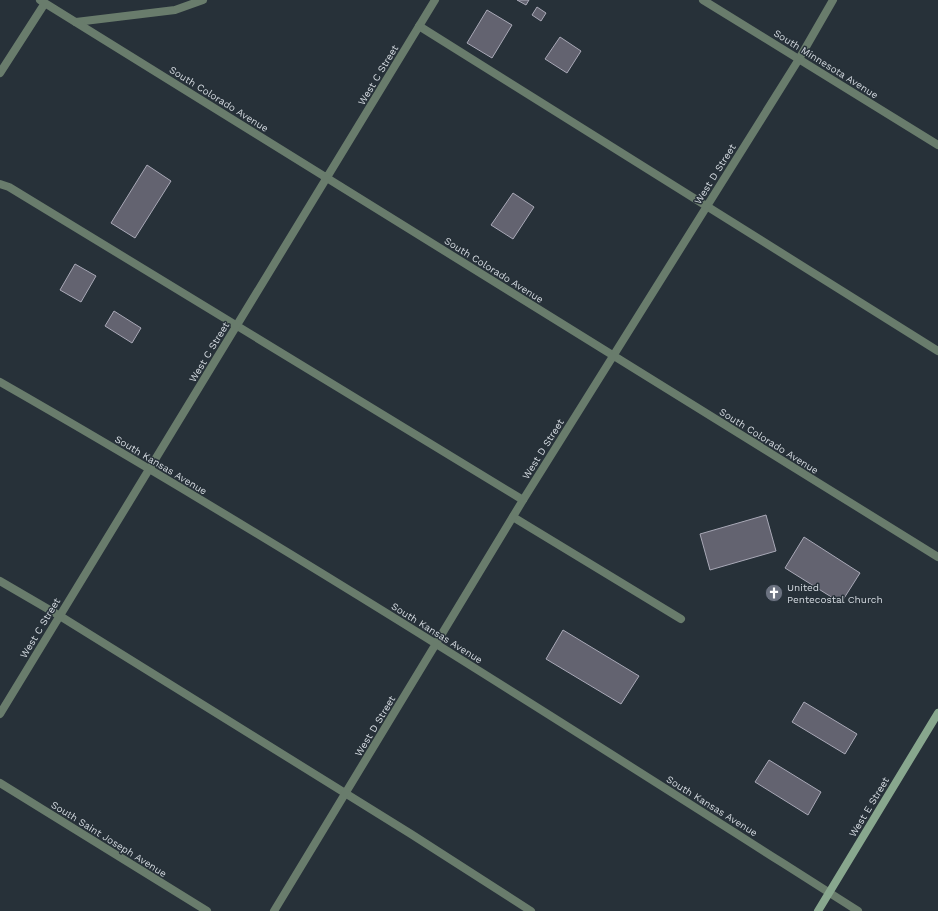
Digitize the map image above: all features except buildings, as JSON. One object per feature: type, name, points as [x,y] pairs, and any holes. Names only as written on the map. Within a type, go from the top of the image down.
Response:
[{"type":"main road","name":"West E Street","points":[[818,911],[938,713]]},
{"type":"street","points":[[76,22],[175,10],[203,0]]},
{"type":"street","name":"West C Street","points":[[0,714],[435,0]]},
{"type":"street","name":"South Minnesota Avenue","points":[[703,0],[938,145]]},
{"type":"street","name":"West D Street","points":[[274,911],[523,500],[799,59],[833,0]]},
{"type":"street","points":[[0,72],[42,2]]},
{"type":"street","name":"South Colorado Avenue","points":[[42,2],[938,557]]},
{"type":"street","points":[[419,26],[938,351]]},
{"type":"street","points":[[0,184],[9,187],[236,327],[523,500]]},
{"type":"street","name":"South Kansas Avenue","points":[[0,382],[149,469],[436,644],[858,911]]},
{"type":"street","points":[[513,517],[681,619]]},
{"type":"street","points":[[0,581],[60,616],[346,793],[531,911]]},
{"type":"street","name":"South Saint Joseph Avenue","points":[[0,783],[208,911]]},
{"type":"place","name":"United Pentecostal Church","points":[[774,593]]}]
